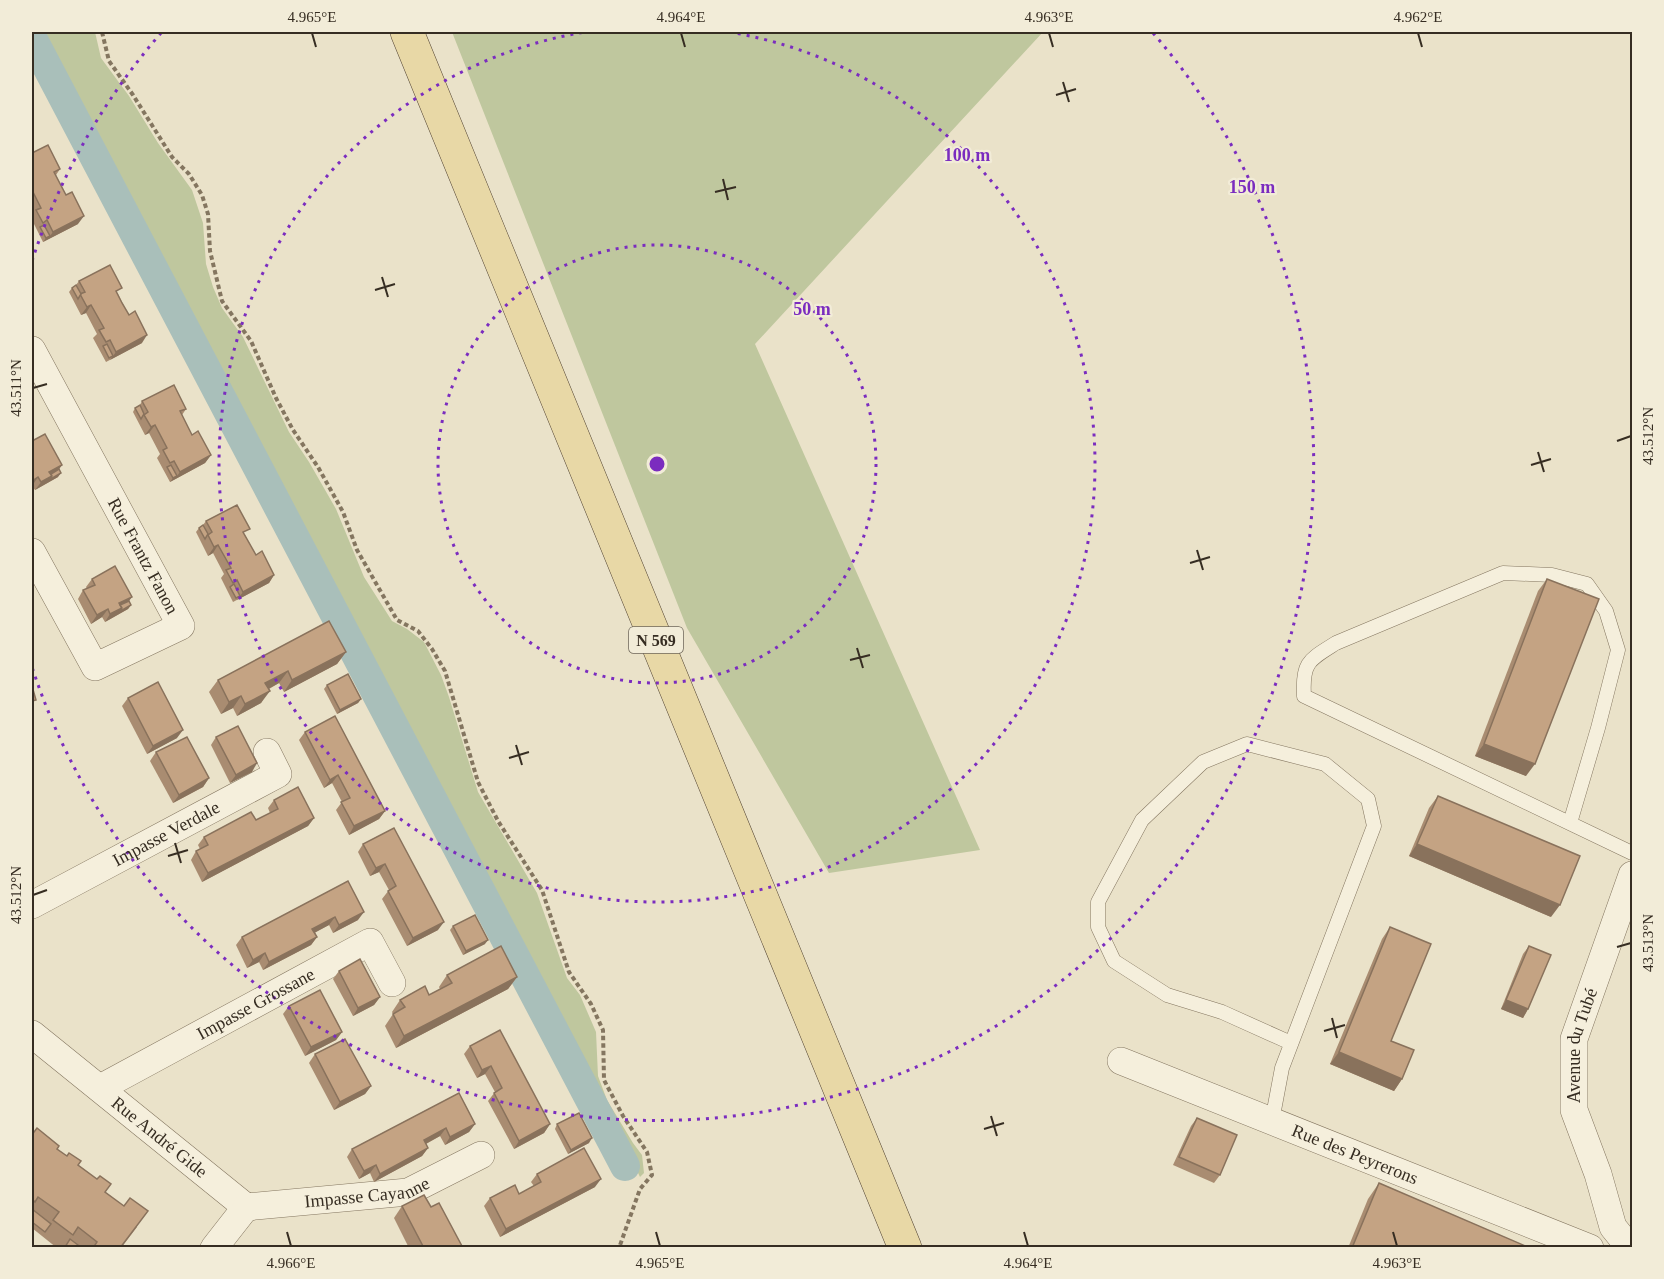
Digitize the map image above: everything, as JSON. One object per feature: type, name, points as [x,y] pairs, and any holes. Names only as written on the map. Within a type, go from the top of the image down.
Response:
[{"type":"main road","name":"N 569","points":[[407,32],[906,1248]]},
{"type":"street","name":"Rue Frantz Fanon","points":[[32,354],[181,626],[94,667],[32,552]]},
{"type":"street","name":"Impasse Verdale","points":[[32,905],[278,774],[267,752]]},
{"type":"street","name":"Avenue du Tubé","points":[[1630,1248],[1613,1227],[1598,1174],[1574,1110],[1574,1039],[1632,875]]},
{"type":"street","name":"Impasse Grossane","points":[[100,1088],[370,942],[392,983]]},
{"type":"street","name":"Rue André Gide","points":[[32,1034],[246,1207]]},
{"type":"street","name":"Rue des Peyrerons","points":[[1121,1061],[1573,1244]]},
{"type":"street","name":"Impasse Cayanne","points":[[246,1207],[408,1192],[481,1155]]},
{"type":"street","points":[[214,1248],[246,1207]]},
{"type":"lane","points":[[1569,823],[1598,729],[1618,650],[1606,611],[1587,584],[1552,575],[1503,573],[1336,643],[1311,658],[1303,675],[1304,696],[1569,823],[1632,853]]},
{"type":"lane","points":[[1272,1121],[1282,1068],[1374,826],[1368,799],[1325,764],[1247,744],[1203,762],[1142,820],[1098,902],[1098,927],[1114,961],[1167,995],[1222,1012],[1291,1044]]},
{"type":"path","points":[[102,32],[109,61],[172,157],[189,174],[202,195],[208,214],[210,251],[222,301],[250,341],[276,398],[343,512],[357,550],[397,620],[418,631],[432,648],[445,671],[478,782],[498,821],[543,890],[569,972],[591,1004],[603,1030],[604,1080],[623,1116],[647,1152],[652,1175],[640,1189],[619,1248]]},
{"type":"green space","points":[[45,32],[95,32],[101,58],[192,190],[203,223],[206,264],[222,308],[243,337],[289,432],[336,509],[364,577],[392,621],[424,642],[441,675],[478,792],[537,893],[567,978],[580,995],[596,1032],[598,1076],[607,1100],[642,1155],[644,1173],[640,1177],[566,1023]]},
{"type":"green space","points":[[452,32],[1043,32],[755,344],[980,850],[829,873],[687,628]]},
{"type":"building","points":[[48,145],[60,169],[54,172],[66,195],[72,192],[84,216],[53,232],[47,220],[43,223],[36,210],[41,208],[32,190],[32,153]]},
{"type":"building","points":[[44,225],[50,236],[46,238],[40,227]]},
{"type":"building","points":[[110,265],[122,288],[116,291],[122,303],[129,315],[135,311],[147,335],[116,352],[110,340],[106,342],[99,330],[104,328],[91,305],[87,307],[80,294],[85,292],[79,281]]},
{"type":"building","points":[[76,285],[81,294],[78,299],[72,288]]},
{"type":"building","points":[[107,344],[113,356],[109,358],[103,346]]},
{"type":"building","points":[[174,385],[186,409],[180,411],[192,435],[198,431],[211,455],[180,472],[174,461],[170,463],[163,450],[167,448],[155,425],[151,427],[144,415],[148,412],[142,401]]},
{"type":"building","points":[[140,405],[144,414],[141,419],[135,408]]},
{"type":"building","points":[[45,434],[62,465],[49,472],[52,476],[41,482],[38,477],[32,481],[32,441]]},
{"type":"building","points":[[171,465],[177,476],[173,478],[167,467]]},
{"type":"building","points":[[59,469],[61,473],[49,480],[51,474]]},
{"type":"building","points":[[237,505],[250,529],[243,532],[256,555],[262,551],[274,575],[243,592],[237,580],[233,583],[226,570],[231,568],[218,545],[214,547],[208,535],[212,532],[206,521]]},
{"type":"building","points":[[203,525],[208,534],[205,539],[199,528]]},
{"type":"building","points":[[115,566],[132,597],[119,603],[122,608],[110,614],[108,609],[97,615],[83,590],[95,585],[92,579]]},
{"type":"building","points":[[1547,579],[1599,599],[1535,764],[1484,744]]},
{"type":"building","points":[[234,584],[240,596],[236,598],[230,587]]},
{"type":"building","points":[[129,601],[131,605],[119,612],[122,608],[120,605]]},
{"type":"building","points":[[329,621],[346,652],[292,680],[288,671],[265,683],[270,691],[245,704],[241,696],[229,702],[218,680]]},
{"type":"building","points":[[348,674],[361,699],[340,710],[327,685]]},
{"type":"building","points":[[158,682],[183,730],[153,746],[128,698]]},
{"type":"building","points":[[32,686],[36,700],[32,701]]},
{"type":"building","points":[[335,716],[385,811],[354,826],[341,802],[350,798],[338,775],[330,780],[305,732]]},
{"type":"building","points":[[238,726],[257,763],[236,775],[216,737]]},
{"type":"building","points":[[187,737],[209,778],[179,795],[156,752]]},
{"type":"building","points":[[298,787],[314,818],[208,873],[196,851],[208,845],[204,837],[251,812],[256,820],[278,809],[274,800]]},
{"type":"building","points":[[1438,796],[1580,856],[1560,905],[1417,844]]},
{"type":"building","points":[[394,828],[444,922],[413,938],[388,891],[396,886],[385,864],[376,868],[363,844]]},
{"type":"building","points":[[348,881],[364,912],[339,925],[335,917],[312,929],[317,937],[269,962],[265,953],[253,960],[242,937]]},
{"type":"building","points":[[475,915],[488,940],[466,951],[453,926]]},
{"type":"building","points":[[1390,927],[1431,944],[1391,1041],[1414,1050],[1402,1079],[1339,1052]]},
{"type":"building","points":[[501,946],[517,977],[404,1036],[393,1014],[405,1007],[400,1000],[425,986],[429,995],[452,983],[447,975]]},
{"type":"building","points":[[1529,946],[1551,955],[1528,1009],[1506,1000]]},
{"type":"building","points":[[360,959],[380,997],[358,1008],[339,971]]},
{"type":"building","points":[[320,990],[342,1032],[311,1047],[289,1006]]},
{"type":"building","points":[[500,1030],[550,1124],[519,1141],[494,1093],[502,1088],[491,1066],[482,1070],[470,1046]]},
{"type":"building","points":[[345,1039],[371,1086],[340,1102],[315,1054]]},
{"type":"building","points":[[459,1093],[475,1124],[450,1137],[446,1128],[424,1140],[428,1148],[380,1174],[376,1165],[364,1171],[352,1149]]},
{"type":"building","points":[[579,1113],[592,1138],[571,1150],[557,1124]]},
{"type":"building","points":[[1197,1118],[1237,1135],[1220,1175],[1179,1157]]},
{"type":"building","points":[[37,1128],[59,1146],[57,1149],[81,1161],[78,1165],[97,1179],[100,1176],[111,1184],[105,1192],[124,1206],[130,1198],[148,1211],[120,1248],[93,1248],[97,1242],[78,1227],[73,1235],[53,1220],[59,1212],[38,1197],[35,1202],[32,1199],[32,1130],[34,1132]]},
{"type":"building","points":[[584,1148],[601,1179],[506,1229],[490,1198],[515,1185],[519,1194],[541,1182],[537,1174]]},
{"type":"building","points":[[1379,1183],[1530,1248],[1352,1248]]},
{"type":"building","points":[[424,1195],[431,1207],[439,1203],[463,1248],[424,1248],[402,1206]]},
{"type":"building","points":[[32,1209],[51,1224],[45,1232],[32,1222]]},
{"type":"building","points":[[70,1239],[82,1248],[65,1247]]},
{"type":"waterway","points":[[32,38],[625,1166]]}]
